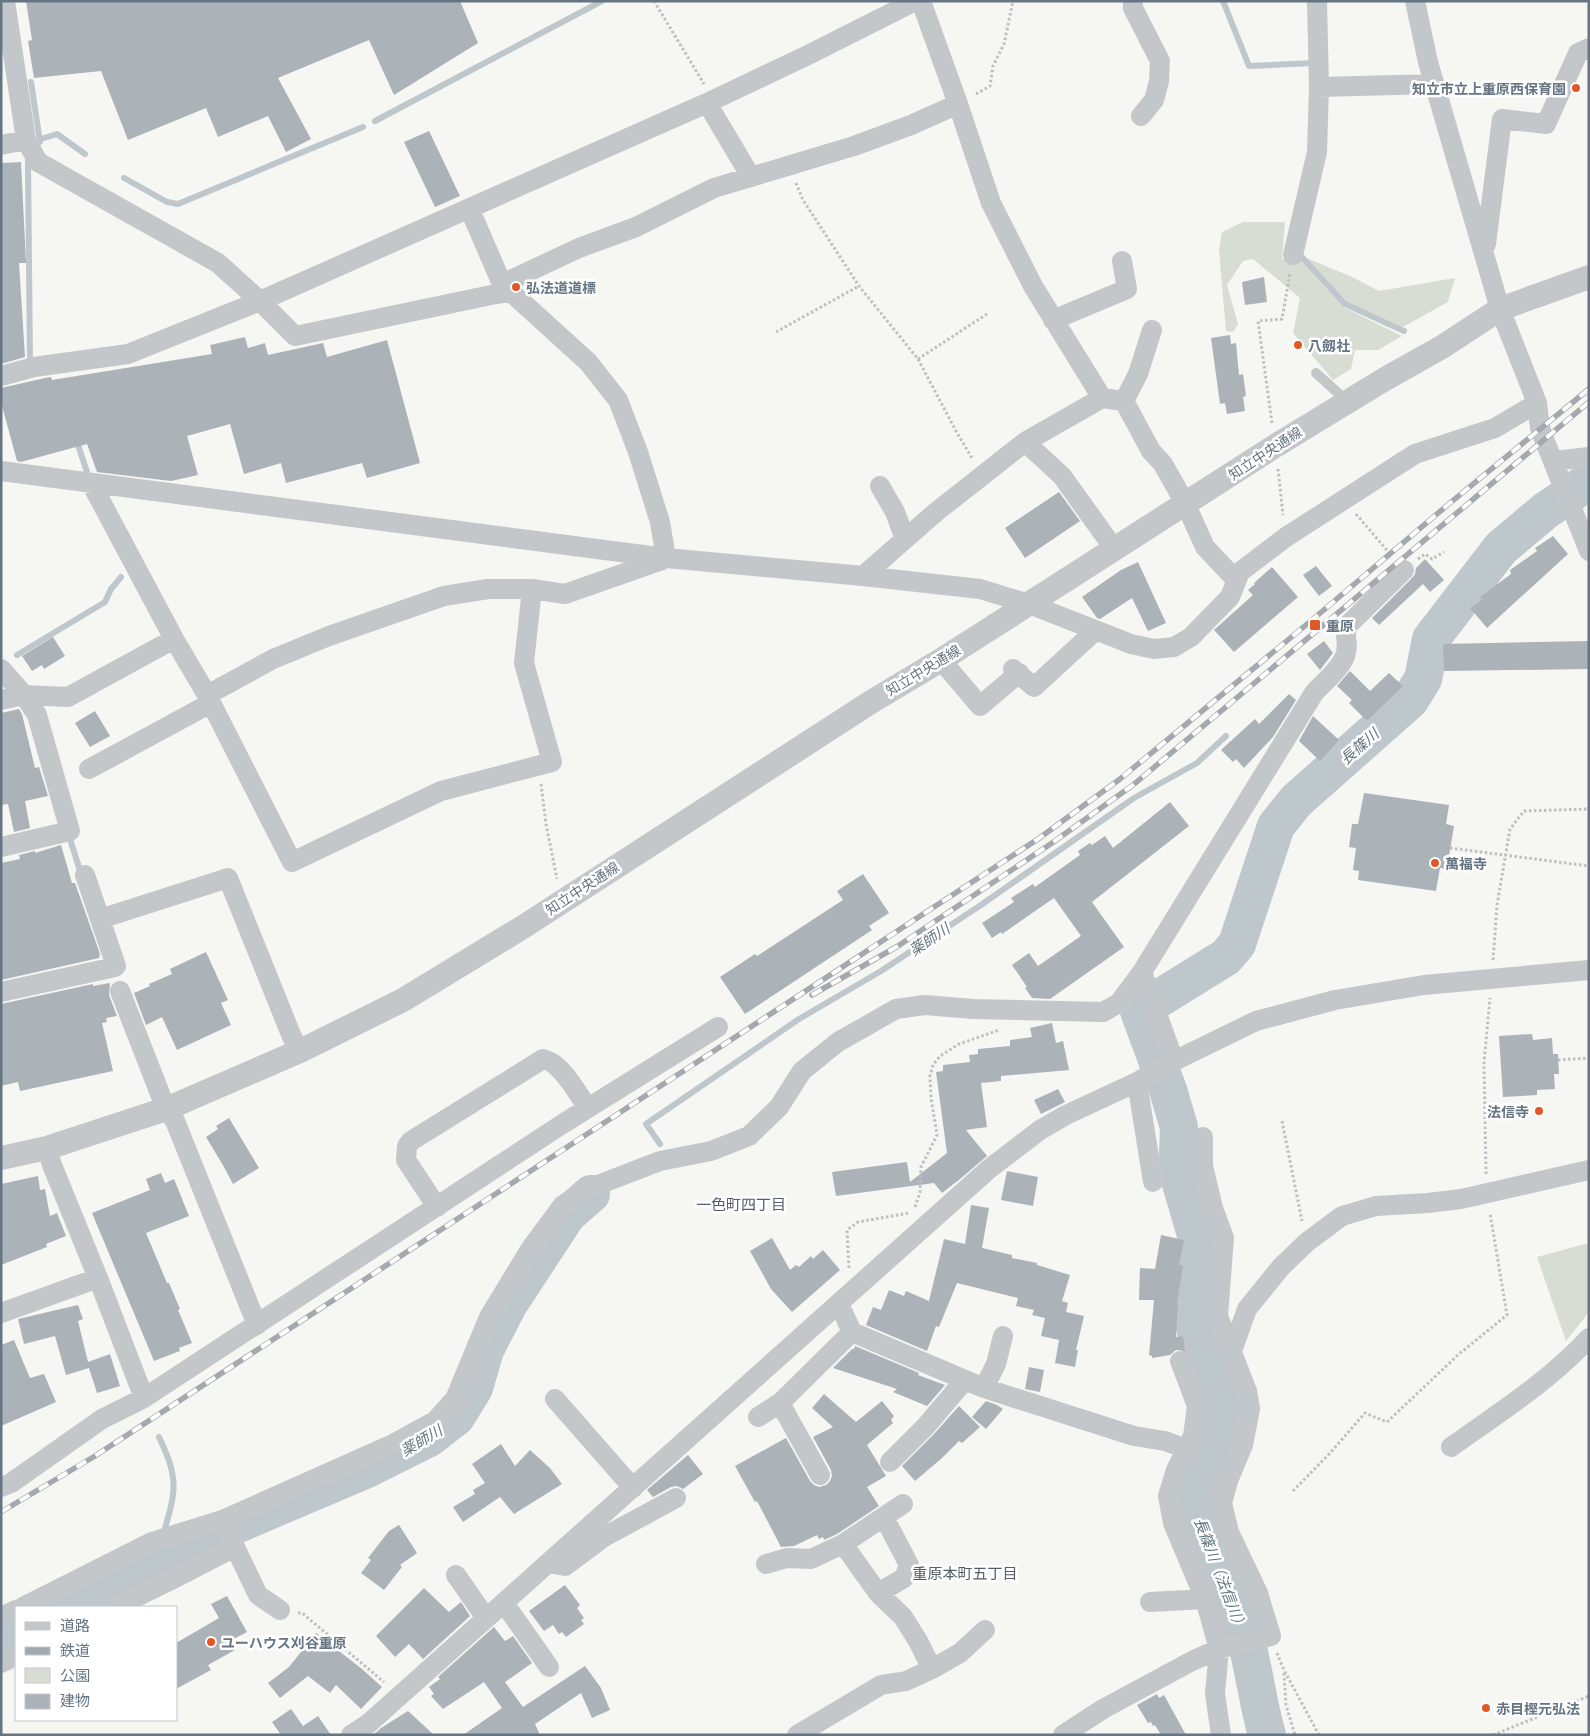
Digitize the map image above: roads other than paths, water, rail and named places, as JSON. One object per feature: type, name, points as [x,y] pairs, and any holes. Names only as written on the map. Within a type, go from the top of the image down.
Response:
[{"type":"street","points":[[5,1],[26,140],[38,162],[218,262],[295,336],[496,294],[579,248],[636,227],[714,188],[870,140],[911,125],[958,104]]},
{"type":"street","points":[[1,376],[34,367],[128,354],[260,301],[470,210],[710,101],[810,54],[914,1]]},
{"type":"street","points":[[921,1],[991,203],[1014,252],[1053,320],[1102,398]]},
{"type":"street","points":[[1133,1],[1133,8],[1160,61],[1159,81],[1154,100],[1141,116]]},
{"type":"street","points":[[1295,250],[1317,152],[1319,87],[1317,1]]},
{"type":"street","points":[[1415,1],[1428,62],[1500,309],[1537,403],[1540,428],[1589,551]]},
{"type":"street","points":[[1485,253],[1502,119],[1546,124],[1578,53],[1589,48]]},
{"type":"street","points":[[1319,87],[1435,84]]},
{"type":"street","points":[[710,101],[751,177]]},
{"type":"street","points":[[1,145],[26,140]]},
{"type":"street","points":[[470,210],[506,288],[588,362],[618,400],[638,452],[660,522],[666,558]]},
{"type":"street","points":[[1053,320],[1128,289],[1122,261]]},
{"type":"street","name":"知立中央通線","points":[[1,1158],[47,1148],[166,1109],[300,1051],[403,1000],[523,927],[871,702],[1115,550],[1275,446],[1442,347],[1500,309],[1589,276]]},
{"type":"street","points":[[1124,400],[1138,374],[1152,330]]},
{"type":"street","points":[[863,576],[982,474],[1025,442],[1102,398],[1124,400]]},
{"type":"street","points":[[1124,400],[1151,452],[1163,464],[1186,505],[1205,547],[1236,580]]},
{"type":"street","points":[[1,471],[666,558],[980,589],[1029,604],[1095,631],[1154,650],[1174,647],[1191,638],[1230,597],[1240,572],[1286,537],[1415,454],[1495,428],[1537,403]]},
{"type":"street","points":[[1025,442],[1062,476],[1115,550]]},
{"type":"street","points":[[1554,461],[1589,457]]},
{"type":"street","points":[[91,483],[174,639],[209,699],[292,862],[441,791],[552,762],[524,663],[532,589]]},
{"type":"street","points":[[880,486],[895,512],[905,539]]},
{"type":"street","points":[[88,769],[209,699],[273,659],[329,636],[444,596],[488,589],[532,589],[565,594],[666,558]]},
{"type":"street","points":[[25,1606],[152,1542],[225,1520],[391,1445],[435,1421],[455,1399],[489,1317],[531,1248],[563,1205],[583,1192],[660,1161],[711,1151],[749,1136],[778,1107],[802,1071],[838,1042],[896,1009],[925,1005],[974,1009],[1103,1012],[1119,1003],[1145,981],[1314,693],[1345,659],[1347,649],[1345,632],[1348,624],[1404,570]]},
{"type":"street","points":[[941,660],[980,706],[1016,671],[1034,687],[1095,631]]},
{"type":"street","points":[[1,700],[24,695],[68,697],[174,639]]},
{"type":"street","points":[[1,669],[24,695],[36,715],[70,831],[1,847]]},
{"type":"street","points":[[1,992],[116,966],[85,875]]},
{"type":"street","points":[[100,918],[228,878],[292,1037],[300,1051]]},
{"type":"street","points":[[351,1735],[372,1729],[400,1695],[989,1168],[1040,1130],[1066,1115],[1256,1021],[1335,1000],[1424,985],[1589,970]]},
{"type":"street","points":[[1145,981],[1156,1014],[1157,1071],[1153,1182]]},
{"type":"street","points":[[120,991],[166,1109],[175,1121],[257,1325]]},
{"type":"street","points":[[1,1487],[10,1483],[102,1420],[144,1398],[588,1108],[718,1027]]},
{"type":"street","points":[[437,1207],[406,1160],[407,1146],[411,1141],[543,1059],[550,1060],[557,1065],[588,1108]]},
{"type":"street","points":[[1063,1735],[1103,1709],[1192,1661],[1219,1649],[1271,1636],[1258,1593],[1230,1532],[1222,1503],[1228,1481],[1243,1445],[1250,1409],[1248,1391],[1218,1316],[1224,1238],[1213,1208],[1203,1166],[1203,1137]]},
{"type":"street","points":[[47,1148],[144,1398]]},
{"type":"street","points":[[1232,1350],[1247,1309],[1280,1267],[1306,1242],[1342,1216],[1376,1206],[1461,1199],[1589,1170]]},
{"type":"street","points":[[1,1313],[98,1278]]},
{"type":"street","points":[[844,1299],[852,1332]]},
{"type":"street","points":[[852,1332],[882,1343],[964,1381],[1134,1436],[1166,1441],[1186,1449]]},
{"type":"street","points":[[758,1417],[780,1403],[852,1332]]},
{"type":"street","points":[[984,1388],[996,1364],[1003,1336]]},
{"type":"street","points":[[1451,1447],[1515,1402],[1572,1356],[1589,1338]]},
{"type":"street","points":[[1180,1361],[1197,1406],[1192,1436],[1176,1470],[1168,1496],[1173,1523],[1205,1599],[1219,1649],[1215,1694],[1220,1735]]},
{"type":"street","points":[[890,1462],[926,1426],[964,1381]]},
{"type":"street","points":[[555,1399],[633,1488]]},
{"type":"street","points":[[780,1403],[820,1475]]},
{"type":"street","points":[[548,1563],[565,1566],[604,1538],[676,1498]]},
{"type":"street","points":[[766,1564],[787,1558],[811,1558],[843,1544],[903,1504]]},
{"type":"street","points":[[878,1594],[904,1578],[908,1565],[884,1517]]},
{"type":"street","points":[[225,1520],[234,1546],[258,1596],[280,1610]]},
{"type":"street","points":[[843,1544],[878,1594],[903,1617],[932,1669]]},
{"type":"street","points":[[118,1606],[234,1546]]},
{"type":"street","points":[[456,1575],[486,1618]]},
{"type":"street","points":[[1150,1602],[1205,1599]]},
{"type":"street","points":[[504,1603],[549,1667]]},
{"type":"street","points":[[1,1617],[15,1610]]},
{"type":"street","points":[[797,1735],[880,1685],[906,1681],[932,1669],[960,1653],[985,1630]]},
{"type":"street","points":[[1,1663],[15,1656]]},
{"type":"street","points":[[1192,1661],[1215,1694]]},
{"type":"lane","points":[[1316,373],[1348,402]]},
{"type":"waterway","points":[[375,121],[602,1]]},
{"type":"waterway","points":[[1223,1],[1249,66],[1313,63]]},
{"type":"waterway","points":[[31,82],[40,142]]},
{"type":"waterway","points":[[124,178],[167,202],[178,204],[363,127]]},
{"type":"waterway","points":[[41,139],[57,134],[85,154]]},
{"type":"waterway","points":[[28,161],[30,362]]},
{"type":"waterway","points":[[1297,252],[1345,304],[1404,331]]},
{"type":"waterway","points":[[76,439],[87,472]]},
{"type":"waterway","name":"長篠川（法信川）","points":[[1267,1735],[1244,1633],[1196,1508],[1198,1484],[1220,1432],[1224,1405],[1197,1336],[1192,1315],[1198,1242],[1180,1180],[1178,1155],[1179,1127],[1168,1090],[1139,1011],[1226,957],[1237,944],[1276,826],[1296,801],[1410,700],[1423,679],[1431,639],[1501,548],[1545,511],[1589,481]]},
{"type":"waterway","points":[[17,655],[105,602],[111,589],[121,577]]},
{"type":"waterway","name":"薬師川","points":[[660,1144],[646,1124],[799,1019],[881,971],[981,905],[1134,798],[1197,763],[1226,736]]},
{"type":"waterway","points":[[71,842],[81,874]]},
{"type":"waterway","name":"薬師川","points":[[67,1606],[219,1532],[367,1469],[429,1438],[456,1417],[474,1388],[485,1350],[508,1305],[567,1215],[591,1194]]},
{"type":"waterway","points":[[159,1437],[168,1457],[174,1487],[171,1509],[164,1532]]},
{"type":"waterway","points":[[160,1551],[164,1559]]},
{"type":"waterway","name":"薬師川","points":[[1,1638],[15,1631]]},
{"type":"railway","points":[[1,1512],[95,1456],[1038,839],[1120,779],[1589,389]]},
{"type":"railway","points":[[812,995],[898,946],[1052,843],[1133,785],[1589,402]]},
{"type":"place","name":"知立市立上重原西保育園","points":[[1576,88]]},
{"type":"place","name":"弘法道道標","points":[[516,287]]},
{"type":"place","name":"八劔社","points":[[1298,345]]},
{"type":"place","name":"重原","points":[[1315,625]]},
{"type":"place","name":"萬福寺","points":[[1435,863]]},
{"type":"place","name":"法信寺","points":[[1539,1111]]},
{"type":"place","name":"ユーハウス刈谷重原","points":[[211,1642]]},
{"type":"place","name":"赤目樫元弘法","points":[[1486,1708]]},
{"type":"district","name":"一色町四丁目","points":[[741,1204]]},
{"type":"district","name":"重原本町五丁目","points":[[965,1573]]},
{"type":"water label","name":"長篠川","points":[[1359,746]]}]
